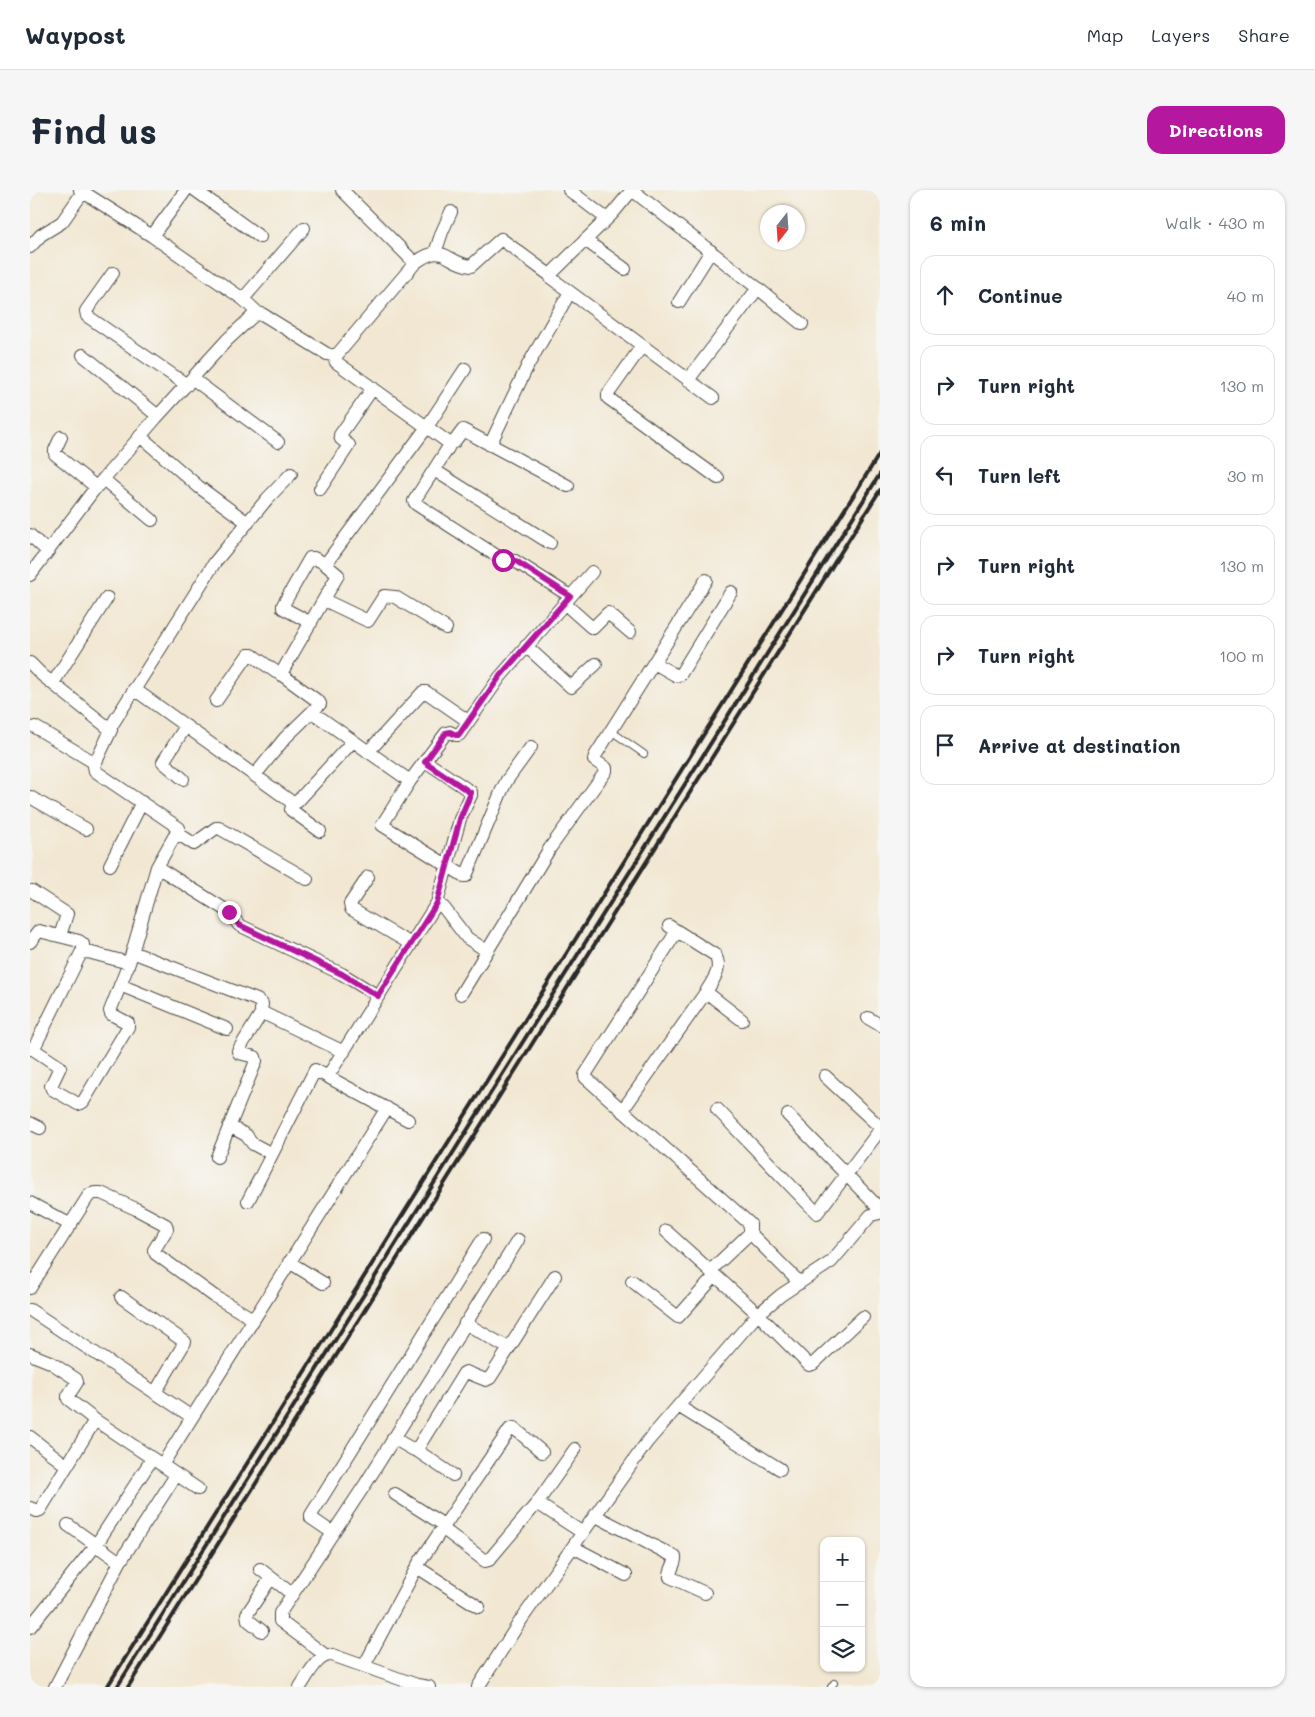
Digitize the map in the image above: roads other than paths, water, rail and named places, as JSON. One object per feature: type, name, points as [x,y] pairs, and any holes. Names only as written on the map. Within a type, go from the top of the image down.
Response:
[{"type":"street","points":[[152,236],[186,190]]},
{"type":"street","points":[[195,190],[260,236]]},
{"type":"street","points":[[342,190],[415,263]]},
{"type":"street","points":[[569,190],[607,219]]},
{"type":"street","points":[[550,274],[607,219],[632,190],[802,324]]},
{"type":"street","points":[[30,247],[42,235],[62,222],[87,192],[243,299],[258,313],[333,356],[339,355],[415,263],[429,253],[435,253],[471,266],[501,239],[714,398]]},
{"type":"street","points":[[435,253],[451,212]]},
{"type":"street","points":[[243,299],[304,228]]},
{"type":"street","points":[[585,240],[625,269]]},
{"type":"street","points":[[679,302],[711,252]]},
{"type":"street","points":[[113,273],[86,311],[87,316],[190,382],[278,442]]},
{"type":"street","points":[[688,380],[758,288]]},
{"type":"street","points":[[490,445],[528,365],[570,292]]},
{"type":"street","points":[[30,574],[100,483],[140,436],[227,340],[258,313]]},
{"type":"street","points":[[642,346],[608,394],[608,398],[718,478]]},
{"type":"street","points":[[83,355],[158,416]]},
{"type":"street","points":[[333,356],[336,362],[449,443]]},
{"type":"street","points":[[326,564],[427,426],[465,369]]},
{"type":"street","points":[[320,489],[349,446],[348,443],[341,439],[340,435],[373,388]]},
{"type":"street","points":[[568,486],[462,430],[454,442],[449,443],[414,501],[503,560],[516,561],[567,599],[591,627],[593,628],[608,613],[630,632]]},
{"type":"street","points":[[61,436],[55,454],[152,520]]},
{"type":"street","points":[[140,436],[200,487],[248,523]]},
{"type":"street","points":[[434,470],[550,543]]},
{"type":"street","points":[[83,952],[79,956],[32,1049],[60,1067],[51,1086],[52,1089],[78,1104],[81,1104],[128,1027],[128,1023],[110,1012],[131,957],[157,867],[178,830],[177,826],[96,771],[95,764],[111,732],[110,728],[215,562],[267,499],[291,474]]},
{"type":"street","points":[[30,535],[47,551]]},
{"type":"street","points":[[282,674],[339,574],[314,558],[310,558],[283,605],[283,608],[310,623]]},
{"type":"street","points":[[531,747],[507,780],[467,874],[464,876],[382,825],[410,781],[446,733],[450,732],[459,735],[500,676],[592,572]]},
{"type":"street","points":[[460,994],[550,848],[606,771],[606,768],[594,760],[594,758],[706,580]]},
{"type":"street","points":[[654,663],[677,676],[680,675],[731,592]]},
{"type":"street","points":[[324,600],[368,621],[384,596],[389,595],[446,628]]},
{"type":"street","points":[[53,684],[107,598]]},
{"type":"street","points":[[526,646],[569,687],[573,687],[596,664]]},
{"type":"street","points":[[216,701],[248,654],[282,674],[319,702],[320,704],[285,738],[255,775]]},
{"type":"street","points":[[30,664],[110,728]]},
{"type":"street","points":[[134,689],[293,803]]},
{"type":"street","points":[[368,752],[423,692],[426,692],[468,721]]},
{"type":"street","points":[[312,712],[410,781]]},
{"type":"street","points":[[183,779],[163,762],[186,726]]},
{"type":"street","points":[[36,728],[95,764]]},
{"type":"street","points":[[320,831],[291,810],[293,803],[297,802],[353,741]]},
{"type":"street","points":[[328,1076],[437,903],[460,819],[471,793],[425,762]]},
{"type":"street","points":[[30,797],[86,829]]},
{"type":"street","points":[[110,865],[142,802]]},
{"type":"street","points":[[176,833],[194,844],[216,828],[219,828],[307,880]]},
{"type":"street","points":[[157,867],[229,912],[239,925],[342,974],[378,996]]},
{"type":"street","points":[[368,877],[350,904],[351,909],[411,944]]},
{"type":"street","points":[[32,892],[67,914],[60,936]]},
{"type":"street","points":[[437,903],[444,908],[467,938],[487,951]]},
{"type":"street","points":[[622,1111],[716,976],[718,961],[715,955],[673,928],[585,1075],[585,1079],[750,1224],[750,1233],[712,1273],[678,1317],[632,1281]]},
{"type":"street","points":[[30,942],[38,931],[82,943],[83,952]]},
{"type":"street","points":[[83,952],[131,957],[257,1000],[262,1004],[262,1012],[238,1051],[255,1058],[256,1061],[217,1157]]},
{"type":"street","points":[[120,985],[226,1029]]},
{"type":"street","points":[[706,992],[742,1020]]},
{"type":"street","points":[[262,1012],[344,1052]]},
{"type":"street","points":[[868,1018],[880,1025]]},
{"type":"street","points":[[248,1201],[314,1070],[408,1120]]},
{"type":"street","points":[[717,1109],[815,1212],[819,1212],[880,1129],[825,1076]]},
{"type":"street","points":[[30,1627],[96,1545],[192,1417],[387,1108]]},
{"type":"street","points":[[478,1687],[521,1620],[647,1442],[758,1314],[781,1295],[831,1262],[871,1215],[879,1213],[876,1205],[788,1115]]},
{"type":"street","points":[[229,1126],[246,1135],[253,1144],[272,1154]]},
{"type":"street","points":[[30,1288],[92,1193],[101,1193],[136,1209],[166,1227],[167,1229],[154,1250],[156,1254],[214,1296],[253,1319]]},
{"type":"street","points":[[30,1203],[71,1225]]},
{"type":"street","points":[[666,1231],[758,1314],[809,1365],[813,1364],[863,1317]]},
{"type":"street","points":[[750,1233],[800,1283]]},
{"type":"street","points":[[333,1533],[311,1518],[311,1515],[483,1239]]},
{"type":"street","points":[[429,1687],[398,1683],[364,1666],[332,1655],[325,1655],[280,1621],[280,1613],[394,1438],[518,1240]]},
{"type":"street","points":[[289,1262],[323,1283]]},
{"type":"street","points":[[416,1450],[420,1448],[464,1373],[488,1379],[555,1276]]},
{"type":"street","points":[[122,1297],[185,1342],[155,1393]]},
{"type":"street","points":[[30,1310],[192,1417]]},
{"type":"street","points":[[465,1323],[508,1348]]},
{"type":"street","points":[[30,1354],[50,1362],[76,1379],[67,1398],[95,1420],[198,1489]]},
{"type":"street","points":[[678,1406],[780,1469]]},
{"type":"street","points":[[30,1508],[37,1511],[40,1510],[95,1420]]},
{"type":"street","points":[[364,1666],[417,1567],[510,1429],[514,1428],[542,1452]]},
{"type":"street","points":[[30,1437],[67,1466]]},
{"type":"street","points":[[394,1438],[416,1450],[452,1475]]},
{"type":"street","points":[[395,1494],[443,1526],[487,1561],[537,1503],[575,1449]]},
{"type":"street","points":[[55,1687],[120,1562],[176,1475]]},
{"type":"street","points":[[537,1503],[583,1534]]},
{"type":"street","points":[[596,1516],[675,1557],[670,1577],[705,1593]]},
{"type":"street","points":[[68,1525],[120,1562]]},
{"type":"street","points":[[573,1547],[626,1575]]},
{"type":"street","points":[[417,1567],[479,1607]]},
{"type":"street","points":[[260,1569],[292,1594]]},
{"type":"street","points":[[262,1631],[248,1620],[247,1614],[271,1578]]},
{"type":"street","points":[[300,1687],[325,1655]]},
{"type":"lane","points":[[611,731],[644,754]]},
{"type":"railway","points":[[107,1687],[880,453]]},
{"type":"railway","points":[[117,1687],[880,474]]},
{"type":"railway","points":[[128,1687],[880,490]]}]
